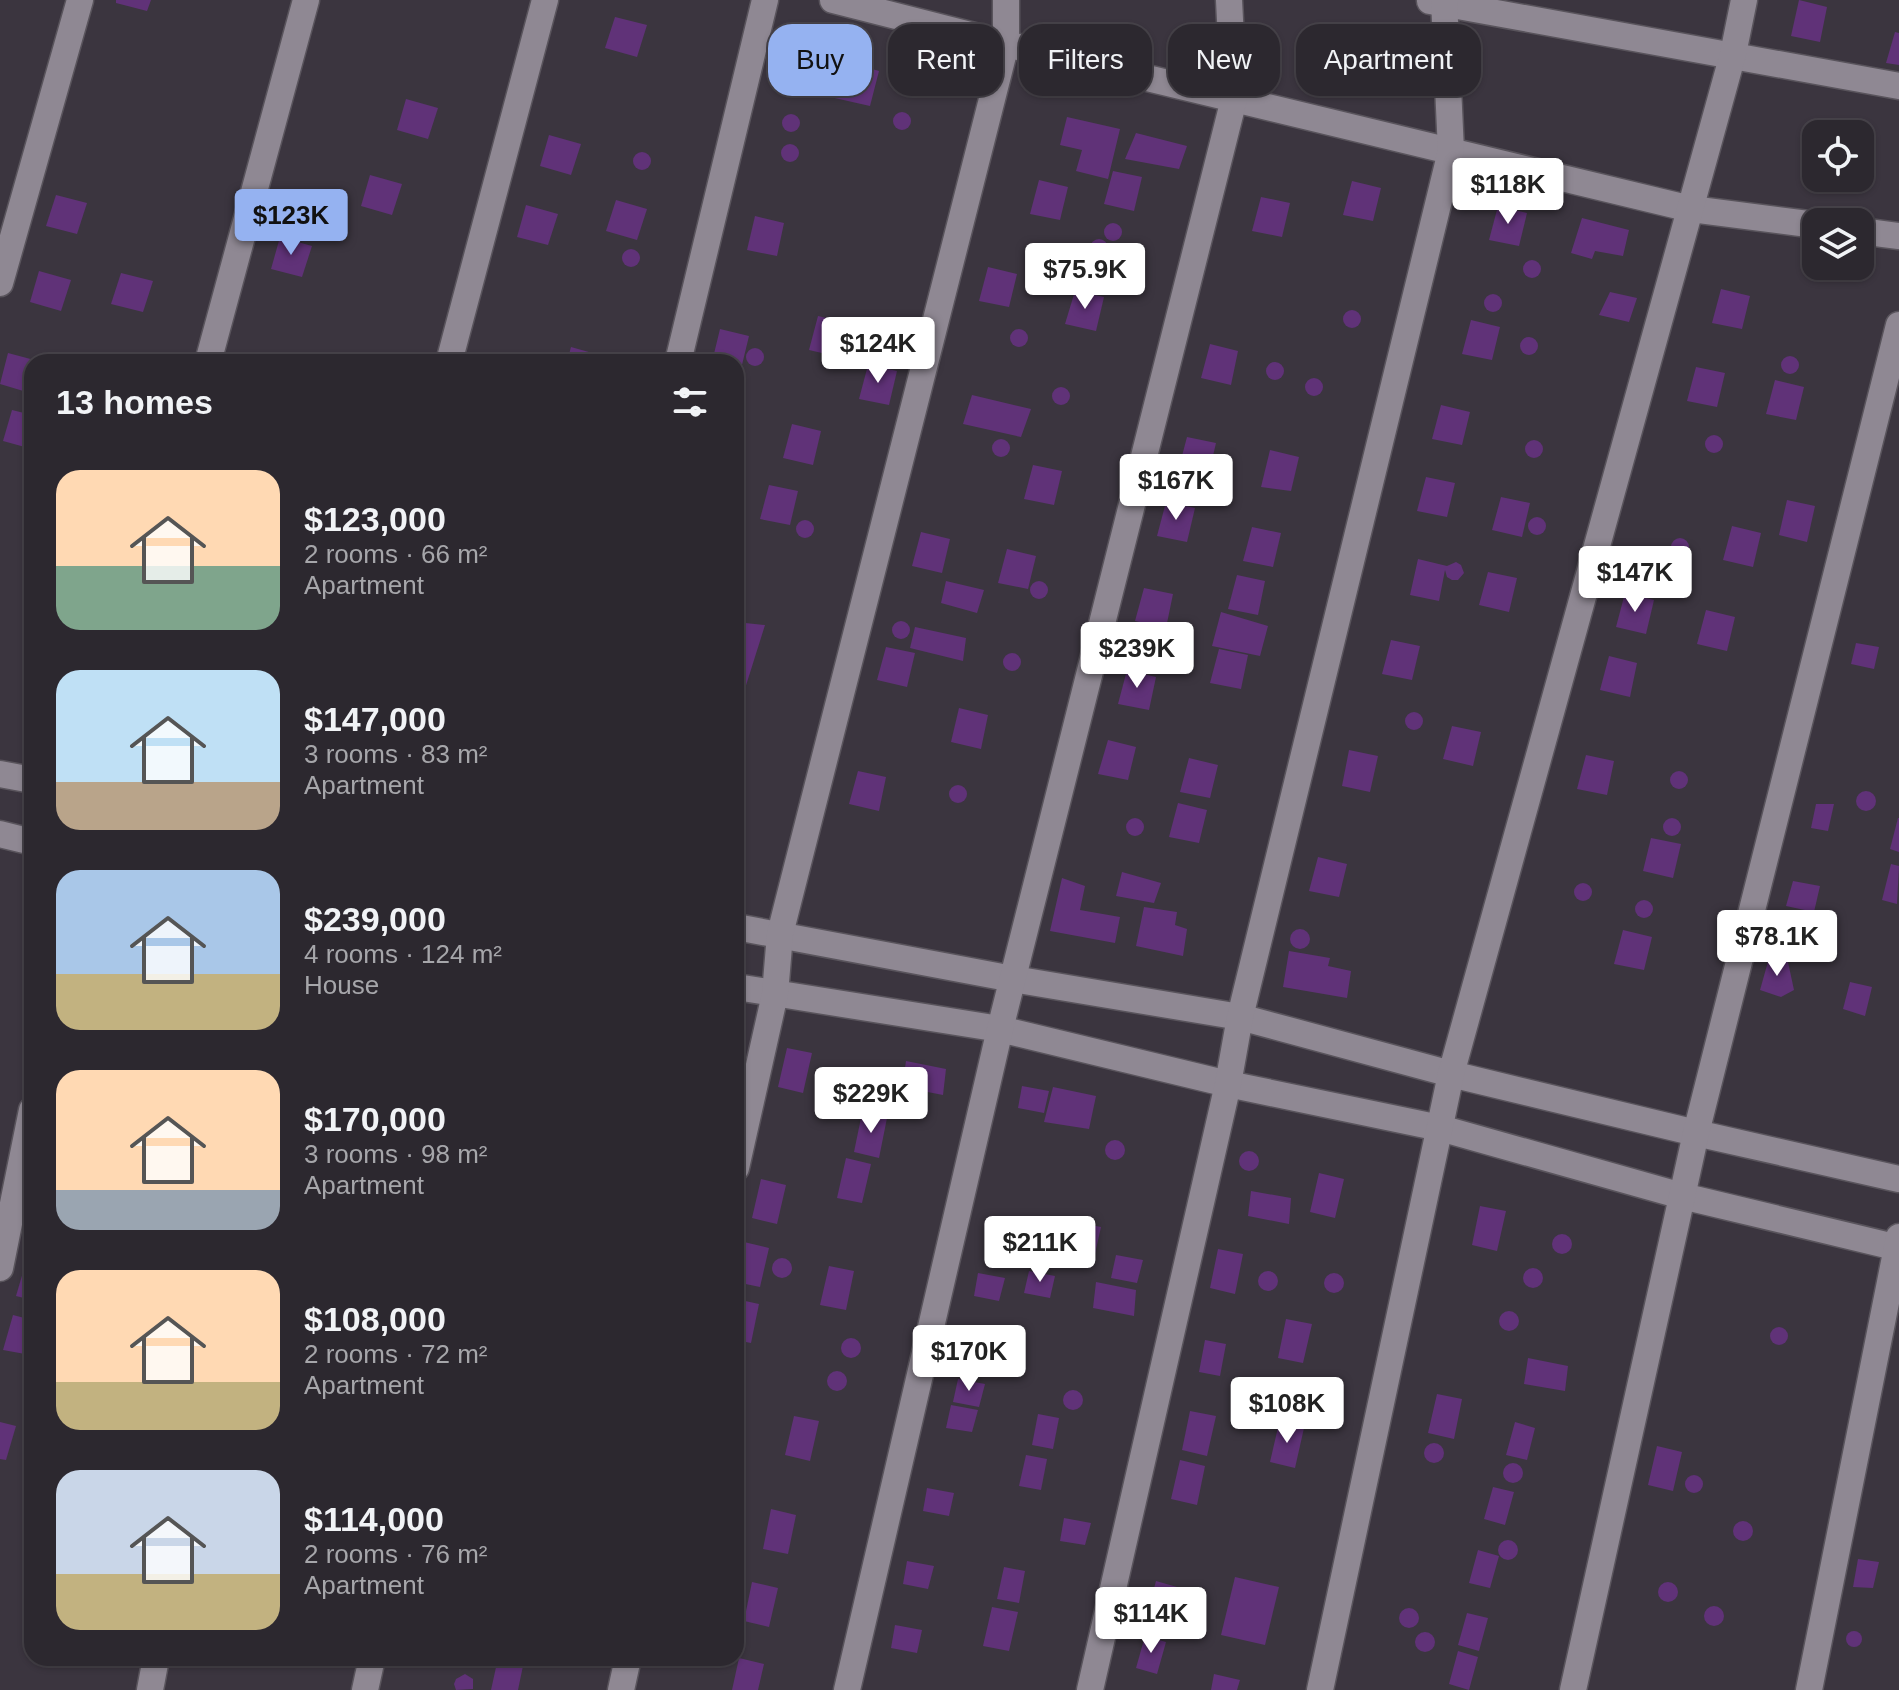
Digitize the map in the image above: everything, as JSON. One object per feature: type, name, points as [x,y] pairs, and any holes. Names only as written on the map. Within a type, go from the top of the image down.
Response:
[{"type":"street","points":[[0,283],[80,0]]},
{"type":"street","points":[[210,354],[306,0]]},
{"type":"street","points":[[451,354],[545,0]]},
{"type":"street","points":[[680,354],[765,0]]},
{"type":"street","points":[[833,0],[1691,209],[1802,223]]},
{"type":"street","points":[[744,1132],[775,994],[780,934],[1006,44],[1006,0]]},
{"type":"street","points":[[847,1690],[1000,1029],[1234,99],[1229,0]]},
{"type":"street","points":[[1320,1690],[1451,1074],[1691,209],[1733,54],[1744,0]]},
{"type":"street","points":[[1090,1690],[1228,1084],[1240,1017],[1451,151],[1438,1],[1899,86]]},
{"type":"street","points":[[1874,233],[1899,236]]},
{"type":"street","points":[[1573,1690],[1696,1133],[1899,325]]},
{"type":"street","points":[[0,774],[24,778]]},
{"type":"street","points":[[0,834],[24,840]]},
{"type":"street","points":[[744,928],[1013,979],[1240,1017],[1451,1074],[1899,1179]]},
{"type":"street","points":[[744,988],[1000,1029],[1228,1084],[1440,1128],[1682,1196],[1898,1244],[1809,1690]]},
{"type":"street","points":[[0,1268],[24,1150]]},
{"type":"street","points":[[150,1690],[154,1666]]},
{"type":"street","points":[[365,1690],[370,1666]]},
{"type":"street","points":[[621,1690],[626,1666]]},
{"type":"building","points":[[116,0],[151,0],[147,11],[116,3]]},
{"type":"building","points":[[1799,0],[1827,7],[1820,42],[1791,36]]},
{"type":"building","points":[[615,17],[647,25],[637,57],[605,48]]},
{"type":"building","points":[[1895,32],[1899,33],[1899,65],[1886,63]]},
{"type":"building","points":[[872,69],[879,71],[870,106],[826,96],[872,96]]},
{"type":"building","points":[[406,99],[438,108],[428,139],[397,130]]},
{"type":"building","points":[[902,112],[911,121],[902,130],[893,121]]},
{"type":"building","points":[[791,114],[800,123],[791,132],[782,123]]},
{"type":"building","points":[[1067,117],[1120,129],[1108,179],[1076,171],[1082,150],[1060,145]]},
{"type":"building","points":[[1136,133],[1187,146],[1179,169],[1125,159]]},
{"type":"building","points":[[549,135],[581,144],[571,175],[540,166]]},
{"type":"building","points":[[790,144],[799,153],[790,162],[781,153]]},
{"type":"building","points":[[642,152],[651,161],[642,170],[633,161]]},
{"type":"building","points":[[1113,171],[1142,177],[1134,211],[1104,204]]},
{"type":"building","points":[[370,175],[402,184],[392,215],[361,206]]},
{"type":"building","points":[[1039,180],[1068,187],[1060,220],[1030,214]]},
{"type":"building","points":[[1352,181],[1381,188],[1373,221],[1343,215]]},
{"type":"building","points":[[56,195],[87,203],[77,234],[46,226]]},
{"type":"building","points":[[1261,197],[1290,203],[1282,237],[1252,231]]},
{"type":"building","points":[[616,200],[647,209],[637,240],[606,231]]},
{"type":"building","points":[[526,205],[558,214],[548,245],[517,237]]},
{"type":"building","points":[[1498,206],[1527,213],[1519,246],[1489,240]]},
{"type":"building","points":[[755,216],[784,223],[777,256],[747,250]]},
{"type":"building","points":[[1582,218],[1629,230],[1623,256],[1595,251],[1592,259],[1571,253]]},
{"type":"building","points":[[1113,223],[1122,232],[1113,241],[1104,232]]},
{"type":"building","points":[[280,237],[312,246],[302,277],[271,269]]},
{"type":"building","points":[[1099,239],[1108,248],[1099,257],[1090,248]]},
{"type":"building","points":[[631,249],[640,258],[631,267],[622,258]]},
{"type":"building","points":[[1532,260],[1541,269],[1532,278],[1523,269]]},
{"type":"building","points":[[988,267],[1017,274],[1009,307],[979,301]]},
{"type":"building","points":[[39,271],[71,280],[61,311],[30,302]]},
{"type":"building","points":[[121,273],[153,281],[143,312],[111,304]]},
{"type":"building","points":[[1721,289],[1750,296],[1742,329],[1712,323]]},
{"type":"building","points":[[1075,291],[1104,297],[1096,331],[1065,324]]},
{"type":"building","points":[[1610,292],[1637,298],[1629,322],[1599,315]]},
{"type":"building","points":[[1493,294],[1502,303],[1493,312],[1484,303]]},
{"type":"building","points":[[1352,310],[1361,319],[1352,328],[1343,319]]},
{"type":"building","points":[[818,316],[847,323],[839,357],[809,350]]},
{"type":"building","points":[[1471,320],[1500,327],[1492,360],[1462,354]]},
{"type":"building","points":[[720,329],[749,336],[744,357],[744,354],[714,354]]},
{"type":"building","points":[[1019,329],[1028,338],[1019,347],[1010,338]]},
{"type":"building","points":[[1529,337],[1538,346],[1529,355],[1520,346]]},
{"type":"building","points":[[1210,344],[1238,351],[1231,385],[1201,378]]},
{"type":"building","points":[[571,347],[596,354],[569,354]]},
{"type":"building","points":[[755,348],[764,357],[755,366],[746,357]]},
{"type":"building","points":[[8,353],[24,357],[24,391],[0,384]]},
{"type":"building","points":[[1790,356],[1799,365],[1790,374],[1781,365]]},
{"type":"building","points":[[1275,362],[1284,371],[1275,380],[1266,371]]},
{"type":"building","points":[[868,365],[897,371],[889,405],[859,399]]},
{"type":"building","points":[[1696,367],[1725,373],[1717,407],[1687,401]]},
{"type":"building","points":[[1314,378],[1323,387],[1314,396],[1305,387]]},
{"type":"building","points":[[1775,380],[1804,387],[1796,420],[1766,414]]},
{"type":"building","points":[[1061,387],[1070,396],[1061,405],[1052,396]]},
{"type":"building","points":[[972,395],[1031,409],[1021,437],[963,424]]},
{"type":"building","points":[[1441,405],[1470,412],[1462,445],[1432,439]]},
{"type":"building","points":[[12,410],[24,413],[24,447],[3,441]]},
{"type":"building","points":[[792,424],[821,431],[813,465],[783,458]]},
{"type":"building","points":[[1714,435],[1723,444],[1714,453],[1705,444]]},
{"type":"building","points":[[1187,437],[1216,443],[1208,477],[1178,471]]},
{"type":"building","points":[[1001,439],[1010,448],[1001,457],[992,448]]},
{"type":"building","points":[[1534,440],[1543,449],[1534,458],[1525,449]]},
{"type":"building","points":[[1270,450],[1299,457],[1291,491],[1261,487]]},
{"type":"building","points":[[1033,465],[1062,471],[1054,505],[1024,499]]},
{"type":"building","points":[[1426,477],[1455,483],[1447,517],[1417,511]]},
{"type":"building","points":[[769,485],[798,491],[790,525],[760,519]]},
{"type":"building","points":[[1501,497],[1530,503],[1522,537],[1492,530]]},
{"type":"building","points":[[1787,500],[1815,506],[1807,542],[1779,535]]},
{"type":"building","points":[[1166,502],[1195,508],[1187,542],[1157,536]]},
{"type":"building","points":[[1537,517],[1546,526],[1537,535],[1528,526]]},
{"type":"building","points":[[805,520],[814,529],[805,538],[796,529]]},
{"type":"building","points":[[1732,526],[1761,533],[1753,567],[1723,560]]},
{"type":"building","points":[[1252,527],[1281,533],[1273,567],[1243,561]]},
{"type":"building","points":[[921,532],[950,539],[942,573],[912,566]]},
{"type":"building","points":[[1680,538],[1689,547],[1680,556],[1671,547]]},
{"type":"building","points":[[1007,549],[1036,556],[1028,589],[998,583]]},
{"type":"building","points":[[1418,559],[1447,566],[1456,562],[1464,573],[1458,580],[1452,580],[1445,570],[1439,601],[1410,595]]},
{"type":"building","points":[[1488,572],[1517,578],[1509,612],[1479,605]]},
{"type":"building","points":[[1237,575],[1265,581],[1258,615],[1228,609]]},
{"type":"building","points":[[946,581],[984,590],[977,613],[941,603]]},
{"type":"building","points":[[1039,581],[1048,590],[1039,599],[1030,590]]},
{"type":"building","points":[[1144,588],[1173,594],[1166,628],[1135,621]]},
{"type":"building","points":[[1625,593],[1654,600],[1646,634],[1616,627]]},
{"type":"building","points":[[1706,610],[1735,617],[1727,651],[1697,644]]},
{"type":"building","points":[[1221,612],[1268,626],[1260,656],[1212,646]]},
{"type":"building","points":[[901,621],[910,630],[901,639],[892,630]]},
{"type":"building","points":[[744,623],[765,625],[744,692]]},
{"type":"building","points":[[915,627],[966,638],[963,661],[910,648]]},
{"type":"building","points":[[1391,640],[1420,646],[1412,680],[1382,674]]},
{"type":"building","points":[[1856,643],[1879,647],[1874,669],[1851,664]]},
{"type":"building","points":[[886,647],[915,653],[907,687],[877,680]]},
{"type":"building","points":[[1219,649],[1248,655],[1241,689],[1210,683]]},
{"type":"building","points":[[1012,653],[1021,662],[1012,671],[1003,662]]},
{"type":"building","points":[[1609,656],[1637,663],[1630,697],[1600,690]]},
{"type":"building","points":[[1127,670],[1156,677],[1149,710],[1118,704]]},
{"type":"building","points":[[959,708],[988,715],[981,749],[951,742]]},
{"type":"building","points":[[1414,712],[1423,721],[1414,730],[1405,721]]},
{"type":"building","points":[[1452,726],[1481,732],[1473,766],[1443,759]]},
{"type":"building","points":[[1108,740],[1136,747],[1128,780],[1098,774]]},
{"type":"building","points":[[1349,750],[1378,756],[1370,792],[1342,786]]},
{"type":"building","points":[[1586,755],[1614,761],[1607,795],[1577,789]]},
{"type":"building","points":[[1189,758],[1218,765],[1210,798],[1180,792]]},
{"type":"building","points":[[858,771],[886,777],[879,811],[849,804]]},
{"type":"building","points":[[1679,771],[1688,780],[1679,789],[1670,780]]},
{"type":"building","points":[[958,785],[967,794],[958,803],[949,794]]},
{"type":"building","points":[[1866,791],[1873,794],[1876,801],[1873,808],[1866,811],[1859,808],[1856,801],[1859,794]]},
{"type":"building","points":[[1178,803],[1207,810],[1199,843],[1169,837]]},
{"type":"building","points":[[1816,804],[1834,804],[1828,831],[1811,828]]},
{"type":"building","points":[[1135,818],[1144,827],[1135,836],[1126,827]]},
{"type":"building","points":[[1672,818],[1681,827],[1672,836],[1663,827]]},
{"type":"building","points":[[1899,818],[1899,852],[1890,849]]},
{"type":"building","points":[[1651,838],[1681,844],[1673,878],[1643,871]]},
{"type":"building","points":[[1318,857],[1347,864],[1339,897],[1309,891]]},
{"type":"building","points":[[1891,864],[1899,866],[1897,904],[1882,900]]},
{"type":"building","points":[[1122,872],[1161,883],[1154,903],[1116,896]]},
{"type":"building","points":[[1062,878],[1085,886],[1080,910],[1120,917],[1115,943],[1050,931]]},
{"type":"building","points":[[1793,881],[1820,886],[1814,912],[1786,906]]},
{"type":"building","points":[[1583,883],[1592,892],[1583,901],[1574,892]]},
{"type":"building","points":[[1644,900],[1653,909],[1644,918],[1635,909]]},
{"type":"building","points":[[1144,907],[1177,912],[1175,925],[1187,929],[1183,956],[1136,946]]},
{"type":"building","points":[[1300,929],[1307,932],[1310,939],[1307,946],[1300,949],[1293,946],[1290,939],[1293,932]]},
{"type":"building","points":[[1623,930],[1652,937],[1644,970],[1614,964]]},
{"type":"building","points":[[1289,951],[1330,958],[1328,966],[1351,971],[1347,998],[1283,987]]},
{"type":"building","points":[[1769,958],[1788,962],[1794,990],[1781,997],[1760,990]]},
{"type":"building","points":[[1850,982],[1872,987],[1865,1016],[1843,1009]]},
{"type":"building","points":[[787,1048],[812,1053],[803,1093],[778,1087]]},
{"type":"building","points":[[906,1061],[946,1069],[943,1095],[902,1087]]},
{"type":"building","points":[[1022,1086],[1049,1091],[1044,1113],[1018,1108]]},
{"type":"building","points":[[1053,1087],[1096,1096],[1089,1129],[1044,1122]]},
{"type":"building","points":[[862,1113],[887,1118],[879,1158],[854,1152]]},
{"type":"building","points":[[1115,1140],[1122,1143],[1125,1150],[1122,1157],[1115,1160],[1108,1157],[1105,1150],[1108,1143]]},
{"type":"building","points":[[1249,1151],[1256,1154],[1259,1161],[1256,1168],[1249,1171],[1242,1168],[1239,1161],[1242,1154]]},
{"type":"building","points":[[846,1158],[871,1164],[862,1203],[837,1198]]},
{"type":"building","points":[[1319,1173],[1344,1179],[1335,1218],[1310,1212]]},
{"type":"building","points":[[761,1179],[786,1185],[777,1224],[752,1218]]},
{"type":"building","points":[[1251,1191],[1291,1198],[1289,1224],[1248,1216]]},
{"type":"building","points":[[1480,1206],[1506,1211],[1497,1251],[1472,1245]]},
{"type":"building","points":[[1076,1222],[1101,1227],[1092,1267],[1067,1261]]},
{"type":"building","points":[[1562,1234],[1569,1237],[1572,1244],[1569,1251],[1562,1254],[1555,1251],[1552,1244],[1555,1237]]},
{"type":"building","points":[[744,1242],[769,1248],[760,1287],[744,1284]]},
{"type":"building","points":[[1218,1249],[1243,1254],[1235,1294],[1210,1288]]},
{"type":"building","points":[[1116,1255],[1143,1260],[1137,1283],[1111,1278]]},
{"type":"building","points":[[782,1258],[789,1261],[792,1268],[789,1275],[782,1278],[775,1275],[772,1268],[775,1261]]},
{"type":"building","points":[[829,1266],[854,1271],[846,1310],[820,1305]]},
{"type":"building","points":[[1533,1268],[1540,1271],[1543,1278],[1540,1285],[1533,1288],[1526,1285],[1523,1278],[1526,1271]]},
{"type":"building","points":[[24,1269],[24,1298],[16,1296]]},
{"type":"building","points":[[1029,1271],[1055,1276],[1050,1298],[1024,1293]]},
{"type":"building","points":[[1268,1271],[1275,1274],[1278,1281],[1275,1288],[1268,1291],[1261,1288],[1258,1281],[1261,1274]]},
{"type":"building","points":[[978,1273],[1005,1278],[999,1301],[974,1296]]},
{"type":"building","points":[[1334,1273],[1341,1276],[1344,1283],[1341,1290],[1334,1293],[1327,1290],[1324,1283],[1327,1276]]},
{"type":"building","points":[[1096,1282],[1136,1290],[1134,1316],[1093,1308]]},
{"type":"building","points":[[744,1301],[759,1304],[751,1343],[744,1342]]},
{"type":"building","points":[[1509,1311],[1516,1314],[1519,1321],[1516,1328],[1509,1331],[1502,1328],[1499,1321],[1502,1314]]},
{"type":"building","points":[[13,1315],[24,1318],[24,1354],[3,1350]]},
{"type":"building","points":[[1286,1319],[1312,1324],[1303,1363],[1278,1358]]},
{"type":"building","points":[[972,1325],[999,1330],[994,1352],[968,1347]]},
{"type":"building","points":[[1779,1327],[1788,1336],[1779,1345],[1770,1336]]},
{"type":"building","points":[[851,1338],[858,1341],[861,1348],[858,1355],[851,1358],[844,1355],[841,1348],[844,1341]]},
{"type":"building","points":[[1205,1340],[1226,1344],[1220,1376],[1199,1372]]},
{"type":"building","points":[[1528,1358],[1568,1366],[1565,1391],[1524,1384]]},
{"type":"building","points":[[837,1371],[844,1374],[847,1381],[844,1388],[837,1391],[830,1388],[827,1381],[830,1374]]},
{"type":"building","points":[[958,1379],[985,1384],[979,1407],[953,1402]]},
{"type":"building","points":[[1073,1390],[1080,1393],[1083,1400],[1080,1407],[1073,1410],[1066,1407],[1063,1400],[1066,1393]]},
{"type":"building","points":[[1437,1394],[1462,1399],[1454,1439],[1428,1433]]},
{"type":"building","points":[[951,1405],[978,1410],[972,1432],[946,1428]]},
{"type":"building","points":[[1190,1411],[1216,1416],[1207,1456],[1182,1450]]},
{"type":"building","points":[[1038,1414],[1059,1418],[1053,1449],[1032,1445]]},
{"type":"building","points":[[794,1416],[819,1421],[810,1461],[785,1455]]},
{"type":"building","points":[[0,1422],[16,1426],[6,1460],[0,1459]]},
{"type":"building","points":[[1515,1422],[1535,1428],[1527,1460],[1506,1455]]},
{"type":"building","points":[[1279,1423],[1304,1428],[1295,1468],[1270,1462]]},
{"type":"building","points":[[1434,1443],[1441,1446],[1444,1453],[1441,1460],[1434,1463],[1427,1460],[1424,1453],[1427,1446]]},
{"type":"building","points":[[1657,1446],[1682,1452],[1673,1491],[1648,1485]]},
{"type":"building","points":[[1026,1455],[1047,1459],[1041,1490],[1019,1486]]},
{"type":"building","points":[[1180,1460],[1205,1466],[1197,1505],[1171,1499]]},
{"type":"building","points":[[1513,1463],[1520,1466],[1523,1473],[1520,1480],[1513,1483],[1506,1480],[1503,1473],[1506,1466]]},
{"type":"building","points":[[1694,1475],[1703,1484],[1694,1493],[1685,1484]]},
{"type":"building","points":[[1493,1487],[1514,1492],[1505,1525],[1484,1519]]},
{"type":"building","points":[[927,1488],[954,1493],[949,1516],[923,1511]]},
{"type":"building","points":[[771,1509],[796,1515],[788,1554],[763,1549]]},
{"type":"building","points":[[1064,1518],[1091,1523],[1085,1545],[1060,1541]]},
{"type":"building","points":[[1739,1521],[1747,1521],[1753,1531],[1747,1541],[1739,1541],[1733,1535],[1733,1527]]},
{"type":"building","points":[[1508,1540],[1515,1543],[1518,1550],[1515,1557],[1508,1560],[1501,1557],[1498,1550],[1501,1543]]},
{"type":"building","points":[[1478,1550],[1499,1556],[1490,1588],[1469,1583]]},
{"type":"building","points":[[1858,1559],[1879,1562],[1873,1588],[1853,1587]]},
{"type":"building","points":[[907,1561],[934,1566],[928,1589],[903,1584]]},
{"type":"building","points":[[1004,1567],[1025,1571],[1019,1603],[997,1599]]},
{"type":"building","points":[[1235,1577],[1279,1587],[1265,1645],[1221,1635]]},
{"type":"building","points":[[1156,1581],[1177,1587],[1168,1620],[1147,1614]]},
{"type":"building","points":[[752,1582],[778,1588],[769,1627],[744,1621]]},
{"type":"building","points":[[1668,1582],[1675,1585],[1678,1592],[1675,1599],[1668,1602],[1661,1599],[1658,1592],[1661,1585]]},
{"type":"building","points":[[1714,1606],[1721,1609],[1724,1616],[1721,1623],[1714,1626],[1707,1623],[1704,1616],[1707,1609]]},
{"type":"building","points":[[992,1607],[1018,1612],[1009,1651],[983,1646]]},
{"type":"building","points":[[1409,1608],[1416,1611],[1419,1618],[1416,1625],[1409,1628],[1402,1625],[1399,1618],[1402,1611]]},
{"type":"building","points":[[1467,1613],[1488,1618],[1479,1651],[1458,1645]]},
{"type":"building","points":[[895,1625],[922,1630],[917,1653],[891,1648]]},
{"type":"building","points":[[1854,1631],[1860,1633],[1860,1645],[1854,1647],[1848,1645],[1846,1639],[1848,1633]]},
{"type":"building","points":[[1425,1632],[1432,1635],[1435,1642],[1432,1649],[1425,1652],[1418,1649],[1415,1642],[1418,1635]]},
{"type":"building","points":[[1145,1636],[1166,1642],[1157,1674],[1136,1668]]},
{"type":"building","points":[[1458,1651],[1478,1657],[1469,1690],[1449,1684]]},
{"type":"building","points":[[744,1659],[764,1664],[758,1690],[732,1690],[737,1666],[744,1666]]},
{"type":"building","points":[[496,1666],[523,1666],[518,1690],[491,1690]]},
{"type":"building","points":[[465,1674],[473,1679],[473,1689],[456,1690],[456,1679]]},
{"type":"building","points":[[1214,1674],[1240,1680],[1237,1690],[1211,1690]]}]
